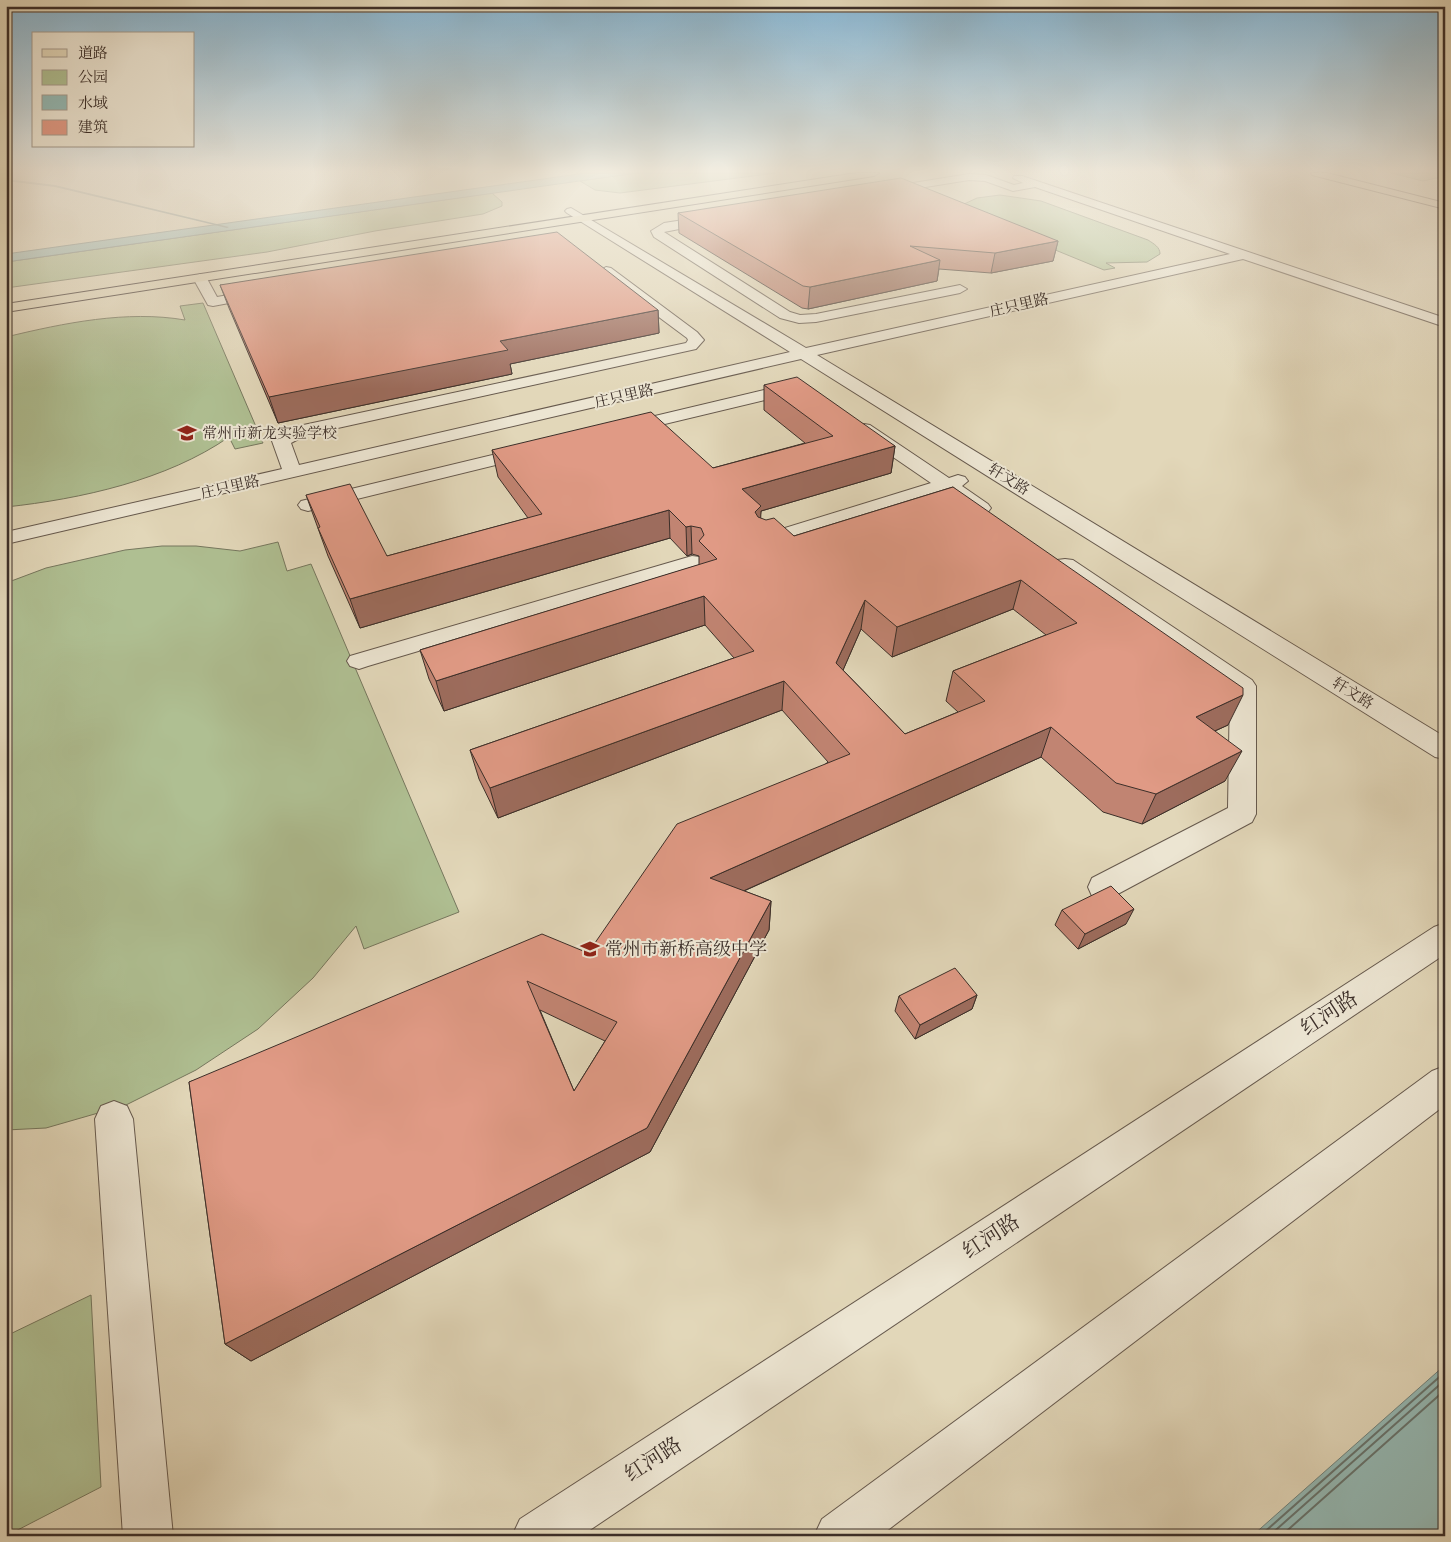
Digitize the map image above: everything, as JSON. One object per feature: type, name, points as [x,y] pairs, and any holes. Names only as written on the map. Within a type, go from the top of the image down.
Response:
[{"type":"main road","points":[[6,297],[363,245]]},
{"type":"main road","points":[[6,308],[394,245]]},
{"type":"street","name":"轩文路","points":[[623,245],[694,292],[802,354],[994,470],[1445,750]]},
{"type":"street","points":[[675,245],[785,315],[799,319],[816,318],[960,289]]},
{"type":"street","points":[[1213,245],[1445,323]]},
{"type":"street","name":"庄只里路","points":[[6,538],[293,473],[535,398],[608,400],[802,354],[1243,255]]},
{"type":"street","points":[[293,473],[281,441],[300,430],[535,398],[577,370],[691,346],[696,340],[692,335],[593,261]]},
{"type":"street","points":[[694,292],[721,275]]},
{"type":"street","points":[[200,278],[213,302],[279,290]]},
{"type":"street","points":[[654,307],[672,303]]},
{"type":"street","points":[[577,370],[608,400]]},
{"type":"street","points":[[601,434],[794,388],[808,391],[816,396]]},
{"type":"street","points":[[849,418],[996,518]]},
{"type":"street","points":[[308,504],[553,446]]},
{"type":"street","points":[[766,540],[994,470]]},
{"type":"street","points":[[1045,552],[1243,686],[1242,814],[1103,887]]},
{"type":"street","points":[[359,661],[692,562]]},
{"type":"street","name":"红河路","points":[[537,1536],[1445,937]]},
{"type":"street","points":[[839,1536],[1445,1083]]},
{"type":"street","points":[[114,1119],[148,1536]]},
{"type":"green space","points":[[126,245],[303,245],[267,252],[6,288],[6,262]]},
{"type":"green space","points":[[1043,245],[1155,245],[1160,252],[1160,254],[1147,262],[1106,263],[1115,268],[1104,270]]},
{"type":"green space","points":[[203,303],[263,443],[235,449],[229,437],[179,465],[151,476],[93,493],[6,507],[6,337],[50,327],[118,317],[141,316],[185,320],[180,306]]},
{"type":"green space","points":[[278,542],[287,571],[311,564],[459,912],[364,949],[356,926],[313,978],[258,1029],[196,1070],[126,1105],[46,1128],[6,1130],[6,583],[46,568],[125,550],[162,546],[196,546],[240,551]]},
{"type":"green space","points":[[91,1295],[101,1487],[6,1536],[6,1336]]},
{"type":"water","points":[[71,245],[127,245],[6,262],[6,254]]},
{"type":"water","points":[[1445,1365],[1445,1533],[1441,1536],[1252,1536]]},
{"type":"building","points":[[475,245],[574,245],[658,310],[500,341],[508,350],[269,397],[220,285]]},
{"type":"building","points":[[733,245],[1037,245],[995,253],[910,246],[940,260],[810,287],[803,286]]},
{"type":"building","points":[[797,377],[895,446],[742,489],[761,506],[755,512],[758,517],[766,520],[774,518],[794,536],[953,487],[1243,688],[1243,695],[1196,717],[1242,751],[1156,794],[1116,783],[1051,727],[710,878],[771,901],[647,1128],[225,1344],[189,1082],[542,934],[588,953],[677,824],[850,754],[784,681],[490,788],[470,750],[754,651],[704,596],[436,681],[420,650],[717,559],[699,541],[704,535],[701,528],[686,527],[669,510],[350,599],[318,528],[320,527],[306,495],[350,484],[387,556],[542,514],[492,450],[651,412],[713,468],[833,436],[764,385]],"holes":[[[1021,580],[1077,623],[953,671],[985,701],[905,734],[836,663],[865,600],[897,627]],[[527,981],[617,1022],[574,1091]]]},
{"type":"building","points":[[1111,886],[1134,909],[1085,934],[1062,910]]},
{"type":"building","points":[[955,968],[977,995],[920,1025],[899,996]]},
{"type":"place","name":"常州市新龙实验学校","points":[[187,433]]},
{"type":"place","name":"常州市新桥高级中学","points":[[590,949]]}]
